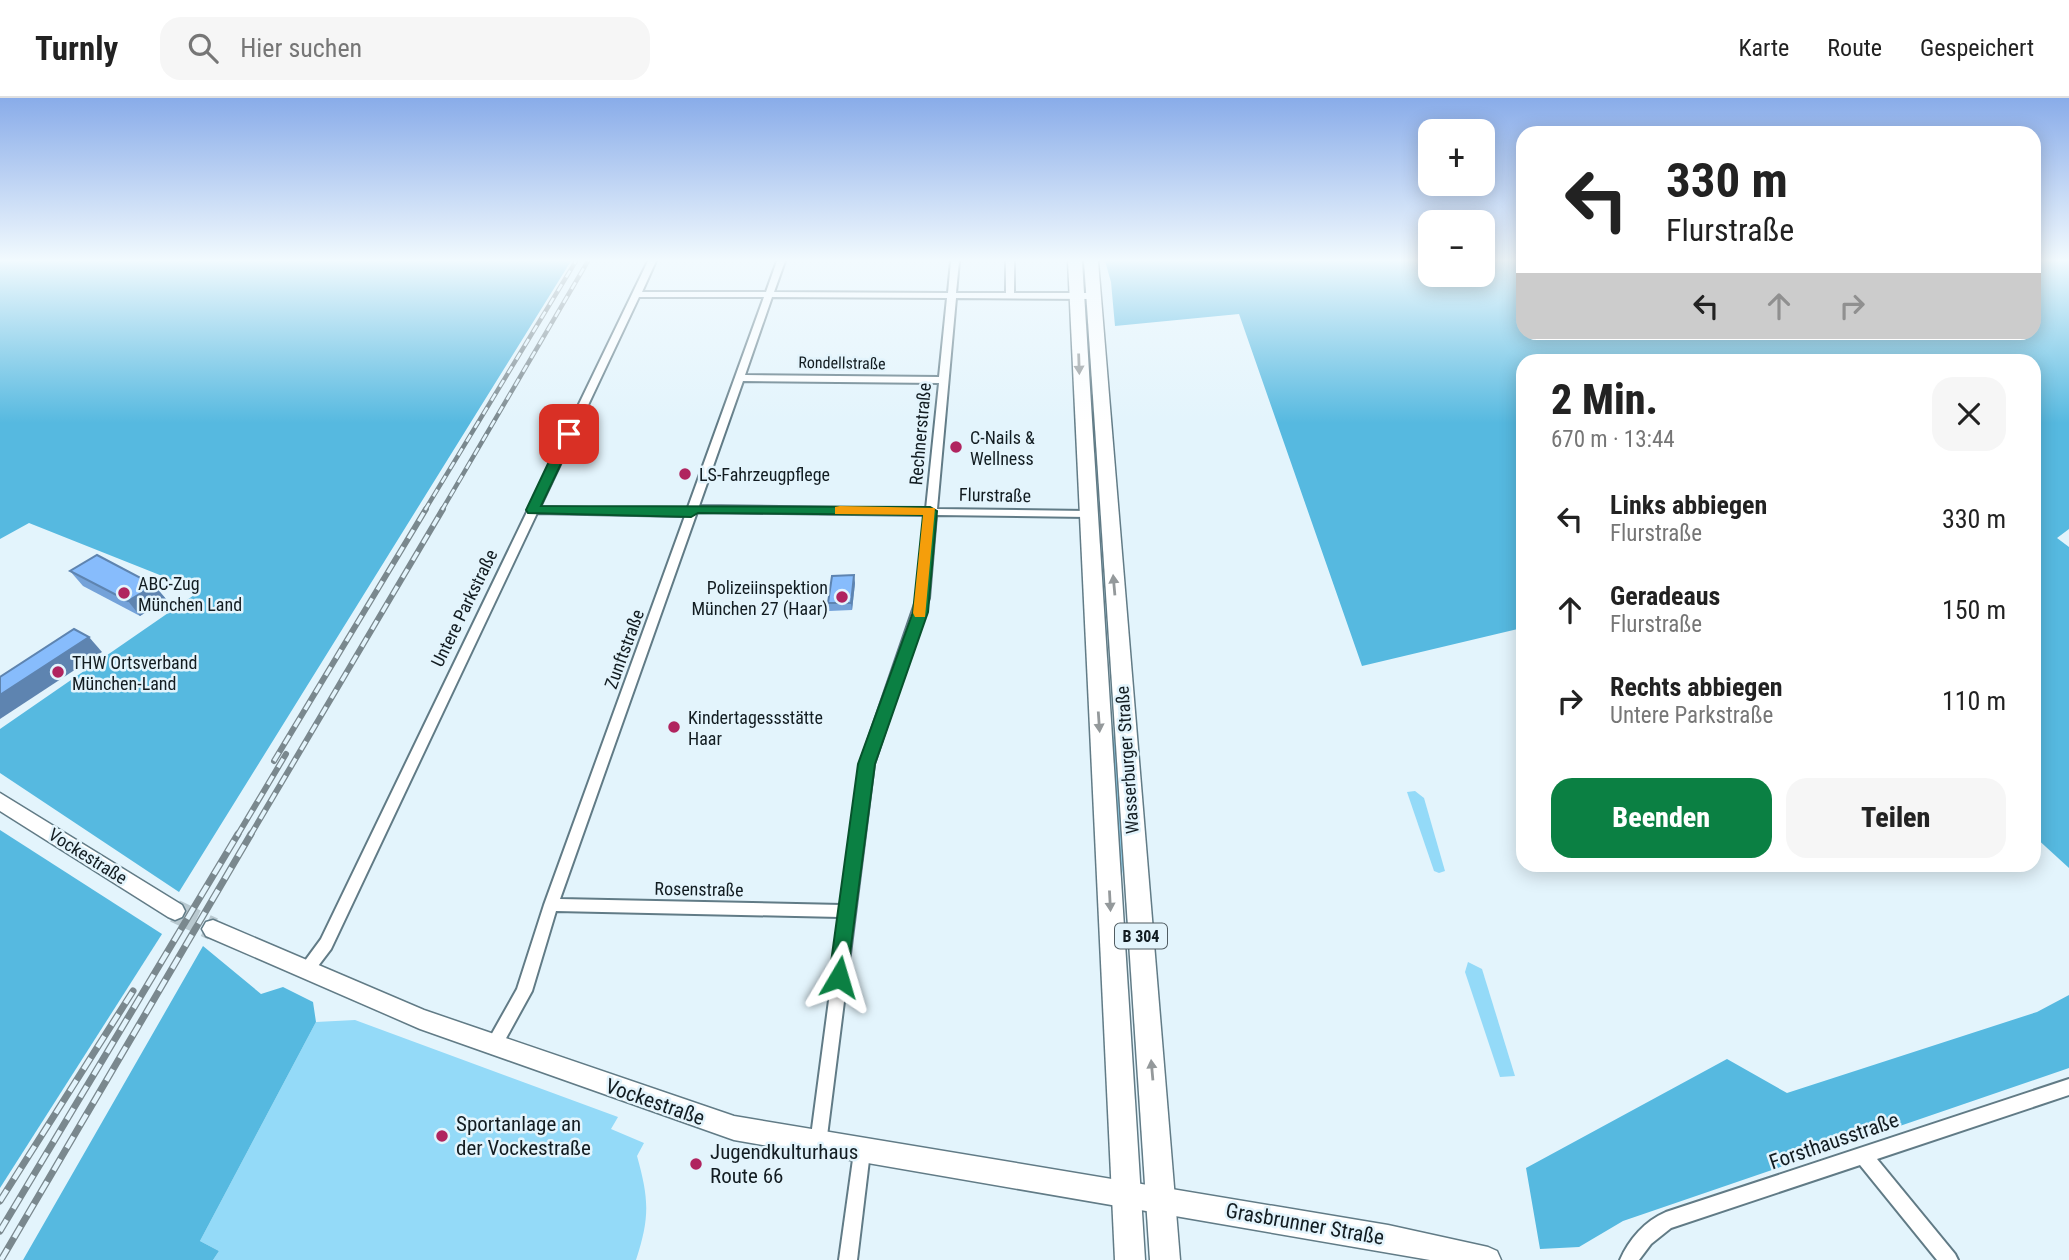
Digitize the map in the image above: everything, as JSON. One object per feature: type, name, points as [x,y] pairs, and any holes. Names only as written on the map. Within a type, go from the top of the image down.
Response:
[{"type":"main road","name":"Wasserburger Straße","points":[[1084,315],[1087,513],[1130,1260]]},
{"type":"main road","name":"Wasserburger Straße","points":[[1086,315],[1165,1260]]},
{"type":"main road","name":"Vockestraße","points":[[0,801],[175,911]]},
{"type":"main road","name":"Vockestraße","points":[[213,929],[492,1046],[707,1120],[862,1152],[1162,1201]]},
{"type":"main road","name":"Grasbrunner Straße","points":[[1162,1201],[1388,1238],[1488,1260]]},
{"type":"street","name":"Untere Parkstraße","points":[[307,969],[326,944],[626,315]]},
{"type":"street","name":"Zunftstraße","points":[[492,1046],[524,991],[551,905],[762,315]]},
{"type":"street","name":"Rechnerstraße","points":[[818,1144],[867,764],[920,612],[951,315]]},
{"type":"street","name":"Rondellstraße","points":[[740,378],[943,380]]},
{"type":"street","name":"Flurstraße","points":[[533,510],[1087,513]]},
{"type":"street","name":"Rosenstraße","points":[[551,905],[847,911]]},
{"type":"street","name":"Forsthausstraße","points":[[1629,1260],[1637,1244],[1648,1233],[1666,1222],[2069,1087]]},
{"type":"street","points":[[848,1260],[862,1152]]},
{"type":"street","points":[[1863,1155],[1949,1260]]},
{"type":"shaded area","points":[[0,315],[537,315],[179,892],[0,773],[0,729],[200,591],[29,523],[0,539]]},
{"type":"shaded area","points":[[1114,315],[1226,315],[1115,326]]},
{"type":"shaded area","points":[[1239,315],[1516,315],[1516,340],[2041,340],[2041,315],[2069,315],[2069,529],[2057,538],[2069,547],[2069,868],[2041,842],[2041,354],[1516,354],[1516,629],[1362,666]]},
{"type":"shaded area","points":[[1084,338],[1089,353],[1107,636],[1102,636]]},
{"type":"shaded area","points":[[1110,716],[1117,755],[1142,1130],[1124,880],[1116,836]]},
{"type":"shaded area","points":[[1415,791],[1424,798],[1445,871],[1439,873],[1434,871],[1407,792]]},
{"type":"shaded area","points":[[0,830],[162,934],[0,1188]]},
{"type":"shaded area","points":[[203,946],[261,994],[283,987],[313,1002],[316,1022],[200,1241],[219,1251],[213,1260],[23,1260]]},
{"type":"shaded area","points":[[1468,962],[1482,969],[1515,1076],[1500,1077],[1465,972]]},
{"type":"shaded area","points":[[2069,995],[2069,1068],[1623,1221],[1579,1247],[1540,1249],[1526,1168],[1727,1059],[1787,1093],[2037,1012]]},
{"type":"shaded area","name":"Sportanlage an der Vockestraße","points":[[355,1020],[618,1117],[611,1129],[644,1143],[637,1156],[646,1196],[646,1220],[636,1260],[213,1260],[219,1251],[200,1241],[316,1022]]},
{"type":"building","points":[[97,555],[154,585],[128,601],[70,571]]},
{"type":"building","name":"Polizeiinspektion München 27 (Haar)","points":[[854,575],[851,603],[828,603],[832,576]]},
{"type":"building","points":[[74,629],[89,637],[0,695],[0,677]]},
{"type":"tunnel","points":[[175,911],[213,929]]},
{"type":"railway","points":[[425,510],[543,315]]},
{"type":"railway","points":[[442,510],[556,315]]},
{"type":"railway","points":[[274,761],[426,509]]},
{"type":"railway","points":[[250,836],[443,509]]},
{"type":"railway","points":[[237,836],[286,754]]},
{"type":"railway","points":[[0,1231],[238,834]]},
{"type":"railway","points":[[1,1260],[251,834]]},
{"type":"railway","points":[[0,1201],[133,991]]},
{"type":"slow traffic","points":[[840,511],[930,511],[926,575],[920,613]]},
{"type":"place","name":"C-Nails & Wellness","points":[[956,447]]},
{"type":"place","name":"LS-Fahrzeugpflege","points":[[685,474]]},
{"type":"place","name":"ABC-Zug München Land","points":[[124,593]]},
{"type":"place","name":"Polizeiinspektion München 27 (Haar)","points":[[842,597]]},
{"type":"place","name":"THW Ortsverband München-Land","points":[[58,672]]},
{"type":"place","name":"Kindertagessstätte Haar","points":[[674,727]]},
{"type":"place","name":"Sportanlage an der Vockestraße","points":[[442,1136]]},
{"type":"place","name":"Jugendkulturhaus Route 66","points":[[696,1164]]},
{"type":"route","points":[[569,434],[533,510],[691,513],[692,509],[930,511],[926,575],[920,612],[867,764],[839,977]]}]
